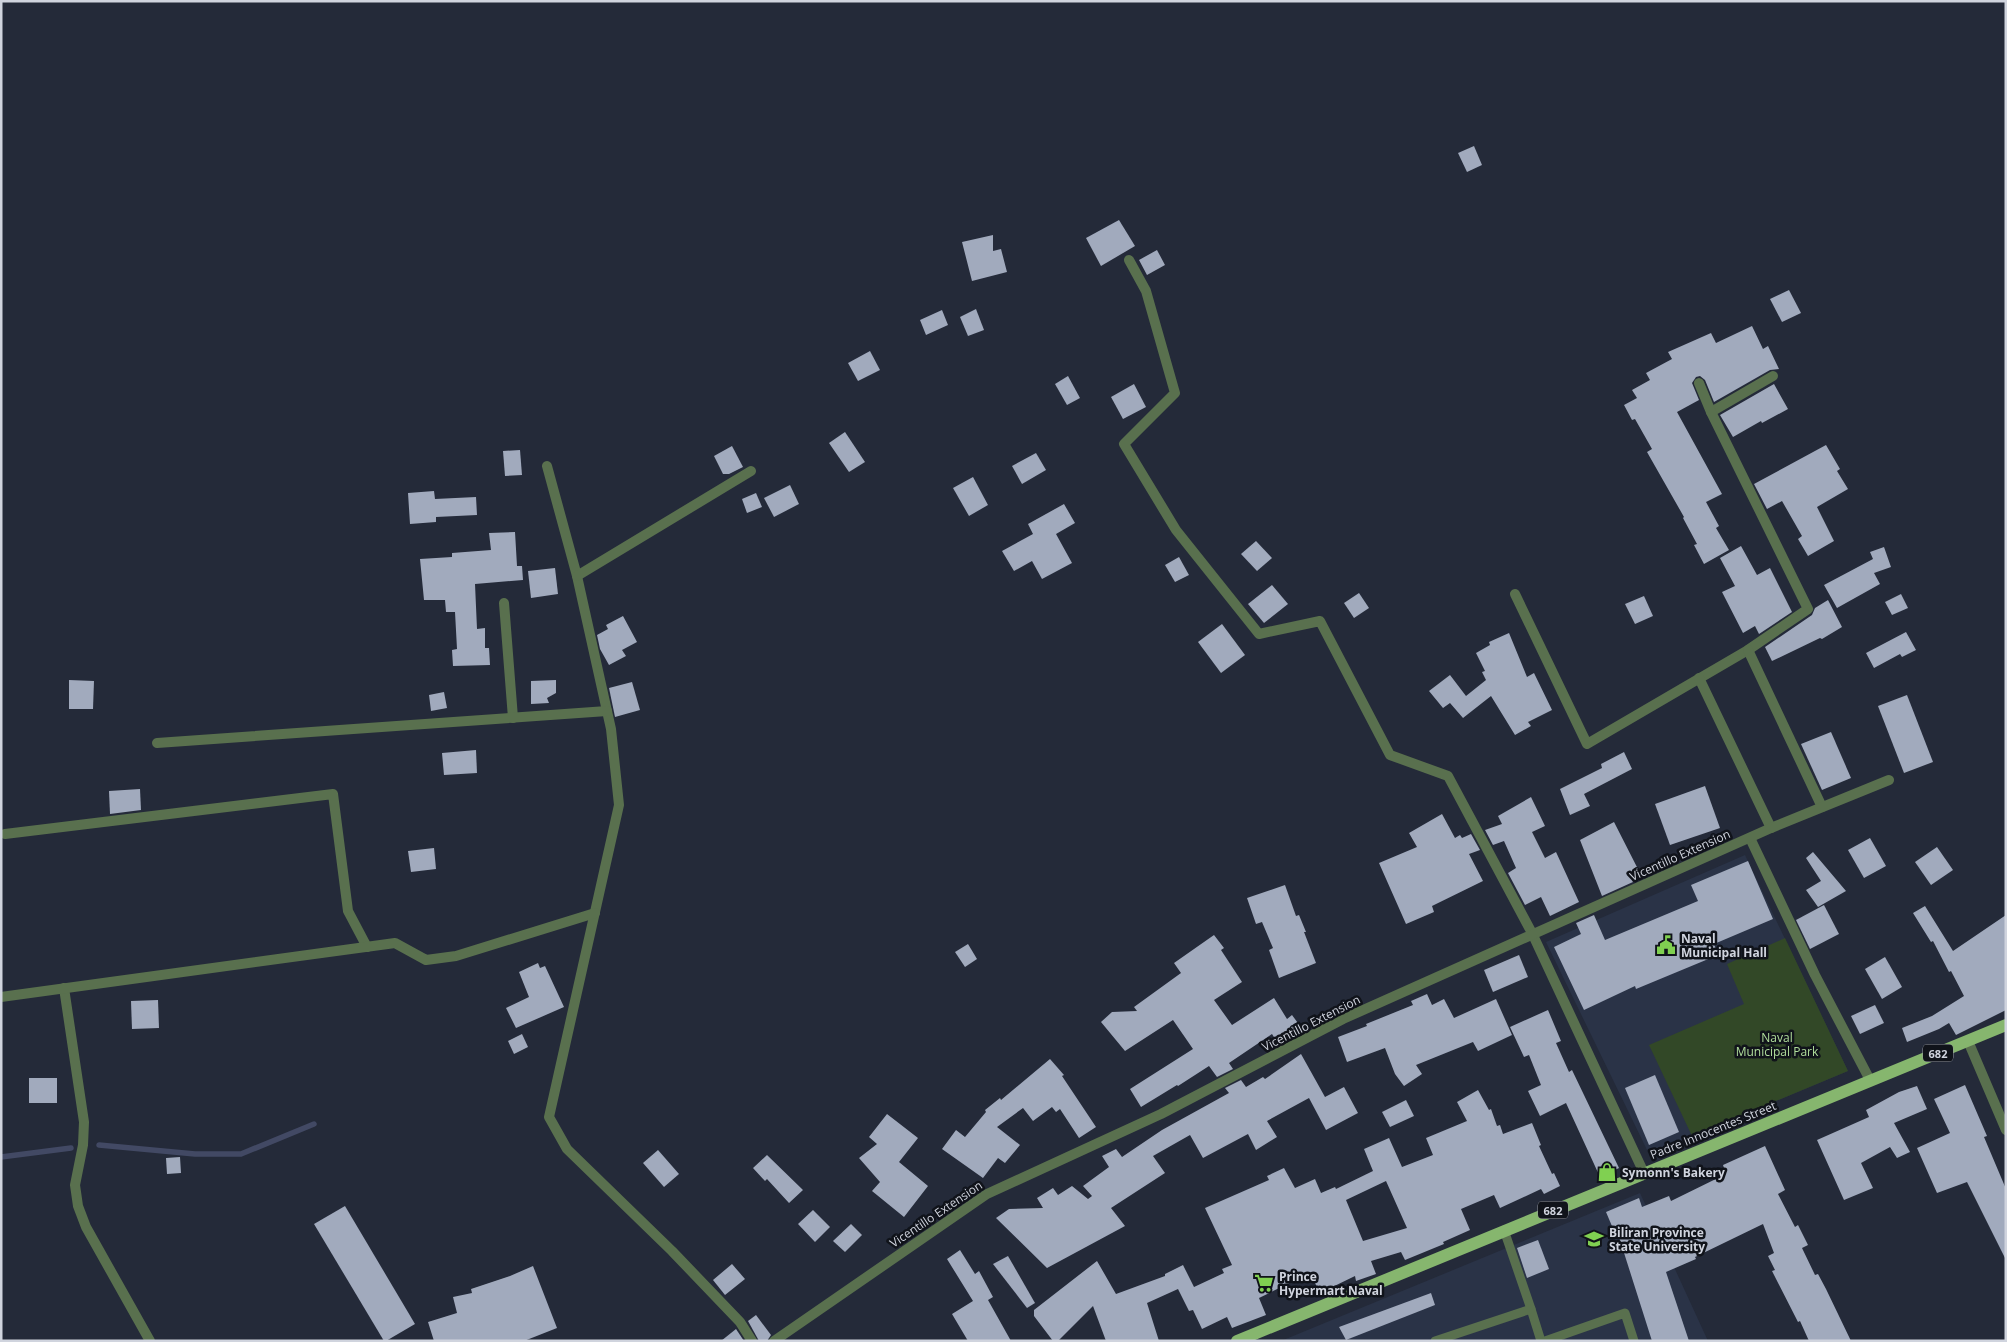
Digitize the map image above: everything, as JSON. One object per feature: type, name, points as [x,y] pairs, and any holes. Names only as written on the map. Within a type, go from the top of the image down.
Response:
[{"type":"main road","name":"Padre Innocentes Street","points":[[1236,1341],[2006,1025]]},
{"type":"street","points":[[1129,260],[1146,291],[1175,393],[1124,444],[1176,530],[1259,634],[1320,621],[1390,755],[1448,776],[1532,934],[1644,1173]]},
{"type":"street","points":[[1711,412],[1774,376]]},
{"type":"street","points":[[1515,594],[1587,744],[1748,650],[1808,610],[1711,412],[1699,383]]},
{"type":"street","points":[[547,466],[577,576],[611,729],[619,805],[549,1117],[567,1150],[672,1251],[740,1322],[752,1341]]},
{"type":"street","points":[[577,576],[751,471]]},
{"type":"street","points":[[504,603],[513,718]]},
{"type":"street","points":[[1748,650],[1822,807]]},
{"type":"street","points":[[1698,678],[1771,828]]},
{"type":"street","points":[[158,743],[607,711]]},
{"type":"street","name":"Vicentillo Extension","points":[[774,1341],[987,1194],[1161,1114],[1343,1020],[1771,828],[1889,780]]},
{"type":"street","points":[[5,834],[333,794],[348,912],[367,947]]},
{"type":"street","points":[[1750,838],[1815,975],[1870,1080]]},
{"type":"street","points":[[1,997],[395,943],[426,960],[456,956],[595,913]]},
{"type":"street","points":[[64,988],[84,1122],[83,1145],[75,1186],[78,1206],[86,1227],[150,1341]]},
{"type":"street","points":[[1968,1041],[2006,1130]]},
{"type":"lane","points":[[1504,1230],[1541,1341]]},
{"type":"lane","points":[[1435,1341],[1530,1309]]},
{"type":"lane","points":[[1545,1341],[1625,1313],[1634,1341]]},
{"type":"shaded area","points":[[1745,855],[1848,1071],[1649,1154],[1546,942]]},
{"type":"shaded area","name":"Biliran Province State University","points":[[1640,1193],[1708,1341],[1281,1341]]},
{"type":"green space","name":"Naval Municipal Park","points":[[1785,938],[1848,1071],[1692,1136],[1649,1045],[1744,1004],[1727,964]]},
{"type":"building","points":[[1474,146],[1482,165],[1467,172],[1458,153]]},
{"type":"building","points":[[1119,220],[1135,246],[1101,266],[1086,238]]},
{"type":"building","points":[[993,235],[993,251],[1001,249],[1007,272],[972,281],[962,242]]},
{"type":"building","points":[[1157,250],[1165,265],[1147,275],[1139,260]]},
{"type":"building","points":[[1789,290],[1801,313],[1782,322],[1770,299]]},
{"type":"building","points":[[976,309],[984,330],[968,336],[960,317]]},
{"type":"building","points":[[942,310],[948,325],[926,335],[920,320]]},
{"type":"building","points":[[1752,326],[1763,349],[1768,346],[1779,369],[1770,370],[1714,402],[1705,380],[1700,376],[1696,377],[1692,383],[1699,400],[1677,412],[1722,494],[1706,502],[1719,526],[1716,528],[1729,550],[1704,564],[1694,545],[1697,544],[1684,517],[1647,452],[1652,449],[1635,419],[1632,420],[1624,405],[1637,398],[1632,390],[1650,380],[1646,373],[1672,359],[1668,352],[1711,333],[1716,343]]},
{"type":"building","points":[[870,351],[880,370],[858,381],[848,363]]},
{"type":"building","points":[[1068,376],[1080,398],[1067,405],[1055,384]]},
{"type":"building","points":[[1134,384],[1146,407],[1123,419],[1111,397]]},
{"type":"building","points":[[1774,384],[1788,409],[1762,423],[1761,421],[1733,437],[1720,415]]},
{"type":"building","points":[[845,432],[865,462],[849,472],[829,443]]},
{"type":"building","points":[[1826,445],[1840,469],[1837,471],[1848,489],[1817,507],[1834,541],[1808,556],[1798,539],[1802,536],[1782,501],[1767,509],[1754,484]]},
{"type":"building","points":[[732,446],[743,467],[729,474],[723,474],[714,456]]},
{"type":"building","points":[[520,450],[522,475],[505,476],[503,451]]},
{"type":"building","points":[[1036,453],[1046,470],[1022,484],[1012,466]]},
{"type":"building","points":[[973,477],[988,505],[969,516],[953,488]]},
{"type":"building","points":[[790,485],[799,504],[774,517],[764,498]]},
{"type":"building","points":[[434,491],[435,499],[476,497],[477,515],[436,517],[436,522],[410,524],[408,493]]},
{"type":"building","points":[[756,493],[762,507],[747,513],[742,499]]},
{"type":"building","points":[[1064,504],[1075,523],[1056,534],[1072,563],[1042,579],[1032,561],[1014,571],[1002,551],[1033,534],[1028,524]]},
{"type":"building","points":[[515,532],[517,566],[522,566],[523,580],[475,584],[477,629],[485,628],[485,648],[489,648],[490,665],[453,666],[452,650],[457,649],[455,612],[446,612],[445,600],[424,600],[420,559],[452,557],[452,553],[491,550],[489,533]]},
{"type":"building","points":[[1256,541],[1272,558],[1257,571],[1241,554]]},
{"type":"building","points":[[1741,546],[1757,575],[1770,568],[1792,612],[1759,634],[1755,626],[1743,633],[1722,592],[1735,586],[1720,558]]},
{"type":"building","points":[[1884,547],[1891,567],[1874,573],[1880,584],[1837,608],[1824,585],[1873,559],[1870,552]]},
{"type":"building","points":[[1179,557],[1189,575],[1175,582],[1165,565]]},
{"type":"building","points":[[555,568],[558,594],[531,598],[528,571]]},
{"type":"building","points":[[1272,585],[1288,604],[1264,623],[1248,604]]},
{"type":"building","points":[[1359,593],[1369,608],[1354,618],[1344,603]]},
{"type":"building","points":[[1901,594],[1908,608],[1892,615],[1885,602]]},
{"type":"building","points":[[1644,596],[1653,616],[1635,624],[1625,604]]},
{"type":"building","points":[[1828,600],[1842,627],[1822,639],[1820,638],[1772,661],[1765,647],[1812,615],[1815,608]]},
{"type":"building","points":[[623,616],[637,642],[622,650],[626,656],[609,665],[600,649],[597,635],[608,629],[606,625]]},
{"type":"building","points":[[1222,624],[1245,655],[1221,673],[1198,642]]},
{"type":"building","points":[[1906,632],[1916,650],[1902,657],[1900,654],[1874,668],[1866,653]]},
{"type":"building","points":[[1509,633],[1527,677],[1534,673],[1552,710],[1528,722],[1531,726],[1515,735],[1491,696],[1463,718],[1450,703],[1443,708],[1429,691],[1450,675],[1466,696],[1486,680],[1482,672],[1485,671],[1476,653],[1490,645],[1489,642]]},
{"type":"building","points":[[69,680],[94,681],[93,709],[69,709]]},
{"type":"building","points":[[556,680],[556,693],[547,698],[549,703],[531,704],[531,681]]},
{"type":"building","points":[[632,682],[640,710],[615,717],[609,688]]},
{"type":"building","points":[[444,692],[447,708],[431,711],[429,695]]},
{"type":"building","points":[[1907,695],[1933,762],[1904,773],[1878,706]]},
{"type":"building","points":[[1831,732],[1851,778],[1822,790],[1801,744]]},
{"type":"building","points":[[476,750],[477,773],[444,775],[442,753]]},
{"type":"building","points":[[1624,752],[1632,769],[1584,794],[1590,806],[1570,815],[1560,789],[1602,768],[1601,764]]},
{"type":"building","points":[[1705,786],[1720,828],[1670,845],[1655,804]]},
{"type":"building","points":[[140,789],[141,810],[110,814],[109,791]]},
{"type":"building","points":[[1531,797],[1545,826],[1532,832],[1545,858],[1556,852],[1579,902],[1550,916],[1541,897],[1525,905],[1508,873],[1516,868],[1504,841],[1493,845],[1485,830],[1502,824],[1498,816]]},
{"type":"building","points":[[1442,814],[1455,838],[1460,835],[1462,838],[1471,834],[1480,850],[1469,854],[1483,881],[1432,906],[1434,912],[1406,924],[1379,863],[1417,847],[1409,833]]},
{"type":"building","points":[[1614,822],[1641,875],[1632,880],[1633,882],[1602,896],[1580,840]]},
{"type":"building","points":[[1870,838],[1886,866],[1864,878],[1848,850]]},
{"type":"building","points":[[1937,847],[1953,870],[1931,885],[1915,862]]},
{"type":"building","points":[[434,848],[436,869],[411,872],[408,851]]},
{"type":"building","points":[[1813,852],[1846,891],[1818,907],[1806,890],[1821,881],[1806,858]]},
{"type":"building","points":[[1748,861],[1773,919],[1714,944],[1718,955],[1636,989],[1635,986],[1584,1010],[1554,947],[1581,934],[1576,923],[1594,915],[1605,940],[1698,901],[1691,885]]},
{"type":"building","points":[[1285,885],[1296,916],[1299,915],[1306,932],[1304,932],[1316,963],[1279,978],[1269,950],[1273,948],[1262,922],[1256,924],[1247,898]]},
{"type":"building","points":[[1824,905],[1839,934],[1810,949],[1796,920]]},
{"type":"building","points":[[1925,906],[1953,951],[2006,915],[2006,1010],[1956,1035],[1949,1023],[1907,1042],[1902,1028],[1932,1016],[1964,996],[1933,941],[1931,942],[1913,913]]},
{"type":"building","points":[[1214,935],[1224,948],[1221,950],[1242,982],[1214,1000],[1232,1025],[1274,998],[1287,1019],[1292,1015],[1303,1030],[1279,1045],[1272,1034],[1229,1063],[1233,1069],[1217,1077],[1209,1066],[1141,1107],[1130,1089],[1193,1049],[1173,1020],[1125,1051],[1101,1022],[1112,1012],[1137,1011],[1134,1007],[1181,973],[1174,963]]},
{"type":"building","points":[[968,944],[977,959],[965,967],[955,952]]},
{"type":"building","points":[[1519,955],[1528,977],[1493,992],[1484,970]]},
{"type":"building","points":[[1885,957],[1902,987],[1882,999],[1865,969]]},
{"type":"building","points":[[538,963],[540,968],[545,966],[564,1007],[516,1028],[506,1008],[529,997],[519,972]]},
{"type":"building","points":[[1427,994],[1432,1005],[1444,999],[1454,1018],[1496,999],[1512,1035],[1478,1051],[1473,1042],[1416,1065],[1422,1074],[1404,1086],[1395,1074],[1385,1048],[1347,1062],[1338,1037],[1413,1005],[1411,1001]]},
{"type":"building","points":[[158,1000],[159,1028],[132,1029],[131,1001]]},
{"type":"building","points":[[1875,1005],[1884,1023],[1860,1034],[1851,1016]]},
{"type":"building","points":[[1548,1010],[1561,1041],[1556,1043],[1569,1072],[1572,1070],[1619,1168],[1600,1177],[1566,1103],[1540,1116],[1528,1091],[1541,1085],[1529,1055],[1524,1057],[1510,1027]]},
{"type":"building","points":[[522,1034],[528,1047],[514,1054],[508,1041]]},
{"type":"building","points":[[1301,1054],[1325,1097],[1344,1087],[1358,1113],[1326,1130],[1309,1098],[1267,1121],[1277,1137],[1256,1150],[1248,1134],[1203,1158],[1190,1135],[1153,1156],[1165,1173],[1111,1208],[1125,1226],[1047,1268],[996,1218],[1009,1209],[1043,1208],[1037,1198],[1053,1188],[1058,1195],[1072,1186],[1088,1199],[1092,1196],[1083,1186],[1109,1167],[1102,1156],[1116,1149],[1122,1157],[1162,1130],[1229,1093],[1225,1088],[1241,1080],[1246,1087],[1263,1077],[1265,1079]]},
{"type":"building","points":[[1050,1059],[1064,1075],[1062,1076],[1096,1127],[1079,1138],[1060,1109],[1056,1112],[1052,1107],[1033,1121],[1023,1108],[997,1127],[1020,1145],[1005,1163],[998,1158],[983,1178],[942,1149],[956,1130],[965,1137],[986,1112],[985,1110],[1000,1098],[1001,1100]]},
{"type":"building","points":[[1655,1075],[1679,1132],[1649,1145],[1625,1088]]},
{"type":"building","points":[[29,1078],[57,1078],[57,1103],[29,1103]]},
{"type":"building","points":[[1965,1085],[1987,1136],[1984,1137],[2006,1189],[2006,1260],[1967,1182],[1937,1193],[1917,1148],[1950,1133],[1934,1099]]},
{"type":"building","points":[[1917,1086],[1927,1109],[1894,1123],[1910,1152],[1897,1158],[1890,1147],[1861,1163],[1873,1188],[1844,1200],[1817,1140],[1869,1117],[1866,1110],[1899,1092]]},
{"type":"building","points":[[1478,1090],[1489,1110],[1491,1109],[1497,1126],[1500,1125],[1503,1134],[1532,1123],[1541,1145],[1539,1146],[1552,1174],[1554,1173],[1560,1186],[1544,1194],[1541,1189],[1500,1208],[1494,1195],[1461,1209],[1470,1230],[1443,1242],[1444,1244],[1405,1260],[1401,1252],[1371,1261],[1376,1274],[1356,1281],[1355,1276],[1320,1293],[1310,1273],[1259,1298],[1266,1315],[1232,1328],[1227,1317],[1202,1329],[1193,1310],[1189,1311],[1178,1289],[1147,1303],[1159,1341],[1106,1341],[1093,1306],[1058,1341],[1053,1341],[1034,1316],[1034,1310],[1097,1261],[1116,1294],[1165,1276],[1165,1274],[1183,1265],[1194,1287],[1224,1273],[1222,1269],[1232,1265],[1205,1208],[1269,1180],[1267,1176],[1284,1168],[1295,1188],[1315,1179],[1321,1193],[1335,1187],[1336,1189],[1373,1171],[1364,1149],[1389,1138],[1402,1167],[1433,1155],[1426,1138],[1467,1121],[1457,1102]],"holes":[[[1386,1181],[1407,1228],[1363,1241],[1346,1200]]]},
{"type":"building","points":[[1406,1100],[1414,1116],[1390,1127],[1382,1112]]},
{"type":"building","points":[[887,1114],[918,1138],[899,1162],[928,1186],[904,1217],[872,1191],[880,1182],[859,1158],[877,1144],[869,1137]]},
{"type":"building","points":[[1765,1146],[1785,1190],[1778,1194],[1795,1227],[1798,1225],[1808,1245],[1802,1248],[1815,1275],[1818,1274],[1826,1289],[1851,1341],[1809,1341],[1772,1271],[1775,1270],[1768,1256],[1774,1253],[1763,1224],[1695,1257],[1696,1259],[1666,1272],[1689,1341],[1652,1341],[1619,1237],[1617,1238],[1606,1212],[1639,1198],[1642,1207],[1669,1196],[1671,1201],[1726,1174],[1723,1165]]},
{"type":"building","points":[[658,1150],[679,1174],[664,1187],[643,1163]]},
{"type":"building","points":[[767,1155],[803,1190],[789,1203],[767,1179],[765,1181],[753,1168]]},
{"type":"building","points":[[180,1157],[181,1173],[167,1174],[166,1158]]},
{"type":"building","points":[[345,1206],[415,1324],[386,1341],[384,1341],[314,1224]]},
{"type":"building","points":[[813,1210],[830,1227],[815,1242],[798,1224]]},
{"type":"building","points":[[851,1224],[862,1235],[845,1252],[833,1241]]},
{"type":"building","points":[[1538,1240],[1549,1269],[1527,1278],[1517,1248]]},
{"type":"building","points":[[960,1250],[975,1274],[979,1271],[993,1297],[988,1300],[1011,1341],[968,1341],[952,1314],[973,1301],[947,1259]]},
{"type":"building","points":[[1008,1256],[1035,1303],[1027,1308],[993,1264]]},
{"type":"building","points":[[732,1264],[745,1279],[725,1295],[713,1280]]},
{"type":"building","points":[[533,1266],[557,1328],[524,1341],[434,1341],[428,1322],[457,1313],[453,1297],[472,1293],[471,1289]]},
{"type":"building","points":[[1431,1293],[1435,1305],[1346,1340],[1339,1327]]},
{"type":"building","points":[[756,1315],[771,1335],[767,1341],[759,1341],[748,1321]]},
{"type":"building","points":[[736,1329],[744,1341],[721,1341]]},
{"type":"waterway","points":[[99,1145],[195,1154],[241,1154],[314,1124]]},
{"type":"waterway","points":[[1,1157],[71,1148]]},
{"type":"place","name":"Naval Municipal Hall","points":[[1666,945]]},
{"type":"place","name":"Symonn's Bakery","points":[[1607,1172]]},
{"type":"place","name":"Biliran Province State University","points":[[1594,1239]]},
{"type":"place","name":"Prince Hypermart Naval","points":[[1264,1283]]}]
